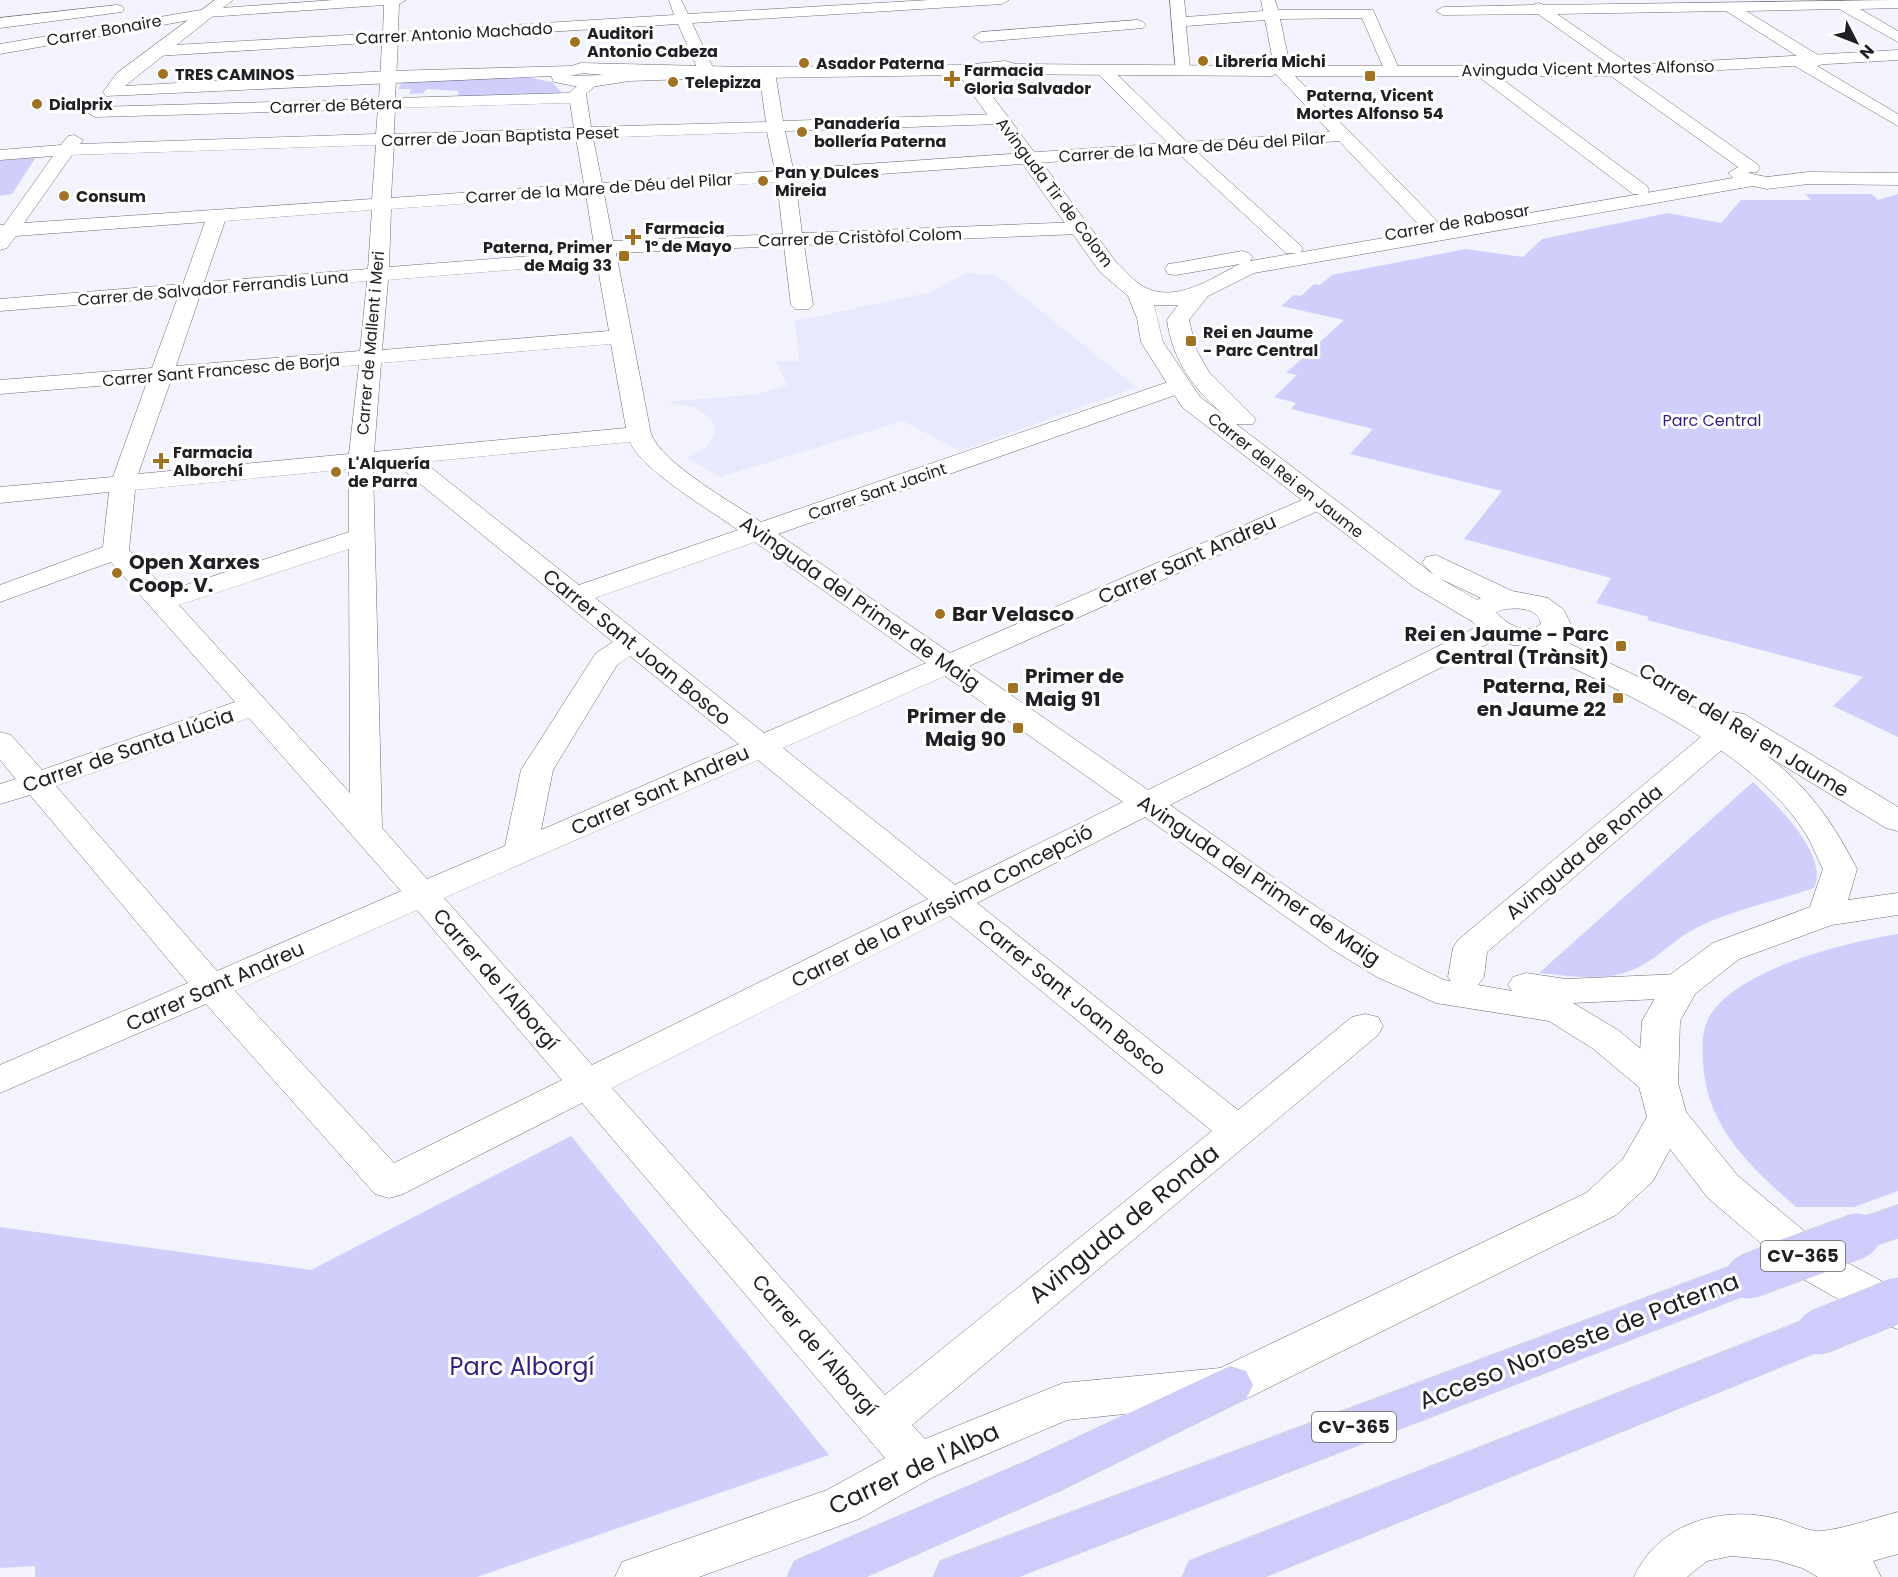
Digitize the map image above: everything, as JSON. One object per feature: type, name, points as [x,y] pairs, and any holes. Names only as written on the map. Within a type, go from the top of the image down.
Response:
[{"type":"main road","name":"Acceso Noroeste de Paterna","points":[[958,1577],[1898,1221]]},
{"type":"main road","points":[[1207,1577],[1898,1300]]},
{"type":"main road","points":[[812,1577],[1043,1476],[1230,1385]]},
{"type":"street","points":[[2,235],[123,77],[157,51],[204,6],[225,0]]},
{"type":"street","name":"Carrer de Mallent i Meri","points":[[366,830],[361,460],[378,274],[383,139],[392,0]]},
{"type":"street","points":[[178,2],[204,6],[399,0]]},
{"type":"street","points":[[674,0],[707,72]]},
{"type":"street","name":"Carrer Antonio Machado","points":[[157,51],[1002,0]]},
{"type":"street","points":[[1177,0],[1182,70]]},
{"type":"street","points":[[1529,0],[1621,71],[1747,174],[1774,183],[1777,175]]},
{"type":"street","points":[[940,2],[1008,61],[1007,68]]},
{"type":"street","points":[[1443,11],[1687,4],[1728,6],[1838,2],[1898,4]]},
{"type":"street","points":[[1838,2],[1898,37]]},
{"type":"street","name":"Carrer Bonaire","points":[[0,49],[204,6]]},
{"type":"street","points":[[1728,6],[1817,61]]},
{"type":"street","points":[[0,23],[132,7]]},
{"type":"street","points":[[1179,22],[1269,8],[1368,13],[1392,71]]},
{"type":"street","points":[[1269,8],[1281,68],[1342,136],[1431,226]]},
{"type":"street","points":[[981,37],[1138,25]]},
{"type":"street","name":"Avinguda Vicent Mortes Alfonso","points":[[601,77],[707,72],[1007,68],[1621,71],[1895,56]]},
{"type":"street","points":[[1799,62],[1895,118]]},
{"type":"street","points":[[1102,69],[1182,147],[1293,249]]},
{"type":"street","name":"Avinguda Tir de Colom","points":[[964,70],[1108,267],[1148,277]]},
{"type":"street","points":[[1481,71],[1640,190]]},
{"type":"street","name":"Avinguda Vicent Mortes Alfonso","points":[[601,77],[746,72]]},
{"type":"street","points":[[767,72],[785,175],[802,305]]},
{"type":"street","points":[[112,92],[388,76],[529,73],[564,74],[566,81],[601,77]]},
{"type":"street","points":[[577,98],[578,92],[601,77]]},
{"type":"street","name":"Carrer de Bétera","points":[[95,112],[577,98]]},
{"type":"street","name":"Avinguda del Primer de Maig","points":[[577,98],[639,434],[645,449],[669,470],[1345,942],[1390,969],[1436,991],[1558,1010],[1605,1039],[1663,1100]]},
{"type":"street","name":"Carrer de Joan Baptista Peset","points":[[0,155],[67,150],[1000,120]]},
{"type":"street","name":"Carrer de la Mare de Déu del Pilar","points":[[2,235],[218,214],[1342,136]]},
{"type":"street","points":[[1777,175],[1898,172]]},
{"type":"street","name":"Carrer de Rabosar","points":[[1148,277],[1293,249],[1747,174]]},
{"type":"street","name":"Carrer de Rabosar","points":[[1203,290],[1248,268],[1747,174]]},
{"type":"street","points":[[1777,175],[1898,179]]},
{"type":"street","points":[[0,594],[116,551],[123,483],[159,374],[218,214]]},
{"type":"street","name":"Carrer de Cristòfol Colom","points":[[605,251],[793,240],[1080,228]]},
{"type":"street","name":"Carrer de Salvador Ferrandis Luna","points":[[0,306],[378,274],[605,251]]},
{"type":"street","points":[[1148,277],[1203,277],[1203,290],[1161,299],[1148,277]]},
{"type":"street","name":"Carrer del Rei en Jaume","points":[[1148,277],[1148,318],[1152,342],[1191,402],[1424,581],[1495,615]]},
{"type":"street","name":"Carrer del Rei en Jaume","points":[[1203,290],[1178,320],[1179,337],[1192,363],[1217,395],[1235,412],[1446,571],[1495,615]]},
{"type":"street","name":"Carrer Sant Francesc de Borja","points":[[0,387],[621,338]]},
{"type":"street","name":"Carrer Sant Jacint","points":[[574,596],[1179,386]]},
{"type":"street","points":[[0,495],[639,434]]},
{"type":"street","name":"Carrer Sant Joan Bosco","points":[[401,456],[1238,1131]]},
{"type":"street","name":"Carrer Sant Andreu","points":[[0,1080],[1320,501]]},
{"type":"street","points":[[163,601],[362,537]]},
{"type":"street","name":"Carrer de l'Alborgí","points":[[116,551],[366,830],[917,1463]]},
{"type":"street","points":[[1495,615],[1513,636],[1544,631]]},
{"type":"street","name":"Carrer de la Puríssima Concepció","points":[[212,988],[389,1183],[1146,804],[1495,615]]},
{"type":"street","name":"Carrer del Rei en Jaume","points":[[1544,631],[1669,704],[1753,760],[1786,788],[1821,830],[1840,869],[1826,914]]},
{"type":"street","name":"Carrer del Rei en Jaume","points":[[1544,631],[1688,693],[1898,821]]},
{"type":"street","points":[[520,851],[537,770],[606,658],[632,642]]},
{"type":"street","name":"Carrer de Santa Llúcia","points":[[0,795],[256,705]]},
{"type":"street","name":"Avinguda de Ronda","points":[[1466,976],[1470,948],[1719,737]]},
{"type":"street","points":[[0,741],[212,988]]},
{"type":"street","points":[[1230,1385],[1601,1204],[1638,1170],[1663,1100],[1661,1021],[1680,986],[1726,951],[1826,914],[1898,904]]},
{"type":"street","name":"Avinguda del Primer de Maig","points":[[1390,969],[1466,976],[1566,991],[1680,986]]},
{"type":"street","name":"Avinguda de Ronda","points":[[883,1423],[1365,1026]]},
{"type":"street","points":[[1663,1100],[1723,1187],[1818,1267],[1898,1311]]},
{"type":"street","name":"Carrer de l'Alba","points":[[639,1577],[842,1505],[917,1463],[1063,1402],[1230,1385]]},
{"type":"street","points":[[1658,1577],[1667,1561],[1697,1541],[1735,1534],[1777,1537],[1839,1565],[1898,1533]]},
{"type":"shaded area","points":[[965,273],[996,275],[1136,387],[960,451],[903,421],[720,477],[687,458],[707,446],[716,432],[712,419],[694,407],[667,402],[757,394],[788,385],[775,361],[799,361],[795,321],[932,292]]},
{"type":"green space","points":[[526,77],[552,82],[563,94],[459,98],[458,91],[427,89],[423,93],[409,94],[411,89],[398,89],[402,82]]},
{"type":"green space","points":[[36,157],[12,194],[0,196],[0,160]]},
{"type":"green space","name":"Parc Central","points":[[1805,194],[1872,194],[1878,200],[1898,194],[1898,737],[1833,706],[1863,677],[1647,620],[1649,617],[1596,603],[1611,578],[1464,539],[1502,491],[1350,454],[1373,429],[1291,409],[1296,403],[1274,397],[1297,375],[1286,373],[1344,320],[1281,306],[1294,295],[1301,296],[1314,284],[1320,285],[1332,275],[1466,249],[1523,257],[1542,239],[1668,213],[1721,223],[1741,200],[1811,200]]},
{"type":"green space","points":[[1753,782],[1786,816],[1808,845],[1817,875],[1814,888],[1742,910],[1700,926],[1647,963],[1627,972],[1602,977],[1539,973]]},
{"type":"green space","points":[[1898,934],[1898,1191],[1854,1207],[1796,1207],[1762,1176],[1733,1144],[1712,1106],[1703,1062],[1704,1033],[1707,1022],[1723,1000],[1743,985],[1767,972],[1823,951]]},
{"type":"green space","name":"Parc Alborgí","points":[[571,1136],[829,1455],[477,1577],[35,1577],[35,1566],[0,1568],[0,1227],[311,1270]]},
{"type":"place","name":"Auditori Antonio Cabeza","points":[[575,42]]},
{"type":"place","name":"Librería Michi","points":[[1203,61]]},
{"type":"place","name":"Asador Paterna","points":[[804,63]]},
{"type":"place","name":"TRES CAMINOS","points":[[163,74]]},
{"type":"place","name":"Paterna, Vicent Mortes Alfonso 54","points":[[1370,76]]},
{"type":"place","name":"Farmacia Gloria Salvador","points":[[952,79]]},
{"type":"place","name":"Telepizza","points":[[673,82]]},
{"type":"place","name":"Dialprix","points":[[37,104]]},
{"type":"place","name":"Panadería bollería Paterna","points":[[802,132]]},
{"type":"place","name":"Pan y Dulces Mireia","points":[[763,181]]},
{"type":"place","name":"Consum","points":[[64,196]]},
{"type":"place","name":"Farmacia 1º de Mayo","points":[[633,237]]},
{"type":"place","name":"Paterna, Primer de Maig 33","points":[[624,256]]},
{"type":"place","name":"Rei en Jaume - Parc Central","points":[[1191,341]]},
{"type":"place","name":"Farmacia Alborchí","points":[[161,461]]},
{"type":"place","name":"L'Alquería de Parra","points":[[336,472]]},
{"type":"place","name":"Open Xarxes Coop. V.","points":[[117,573]]},
{"type":"place","name":"Bar Velasco","points":[[940,614]]},
{"type":"place","name":"Rei en Jaume - Parc Central (Trànsit)","points":[[1621,646]]},
{"type":"place","name":"Primer de Maig 91","points":[[1013,688]]},
{"type":"place","name":"Paterna, Rei en Jaume 22","points":[[1618,698]]},
{"type":"place","name":"Primer de Maig 90","points":[[1018,728]]}]
